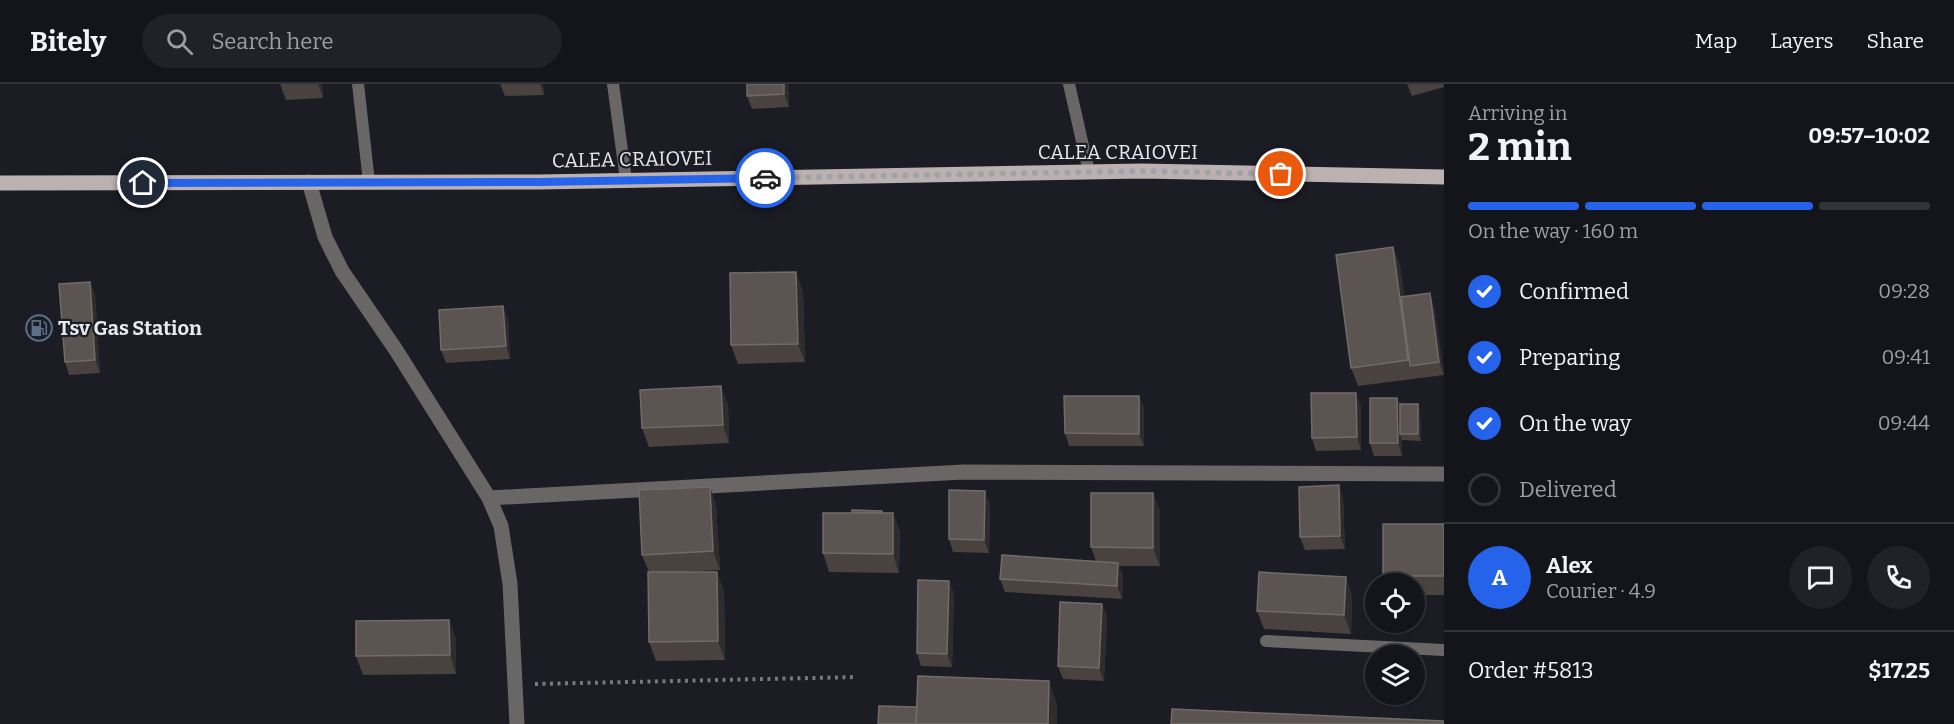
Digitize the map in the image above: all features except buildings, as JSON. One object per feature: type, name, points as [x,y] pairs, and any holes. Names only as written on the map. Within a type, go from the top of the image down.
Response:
[{"type":"main road","name":"CALEA CRAIOVEI","points":[[0,183],[626,180],[1154,171],[1444,177]]},
{"type":"street","points":[[309,182],[325,237],[342,271],[396,350],[489,498],[501,526],[510,584],[517,724]]},
{"type":"street","points":[[489,498],[963,472],[1444,474]]},
{"type":"lane","points":[[358,84],[369,182]]},
{"type":"lane","points":[[613,84],[626,180]]},
{"type":"lane","points":[[1069,84],[1089,172]]},
{"type":"lane","points":[[1266,641],[1444,650]]},
{"type":"path","points":[[516,684],[857,677]]},
{"type":"way so far","points":[[765,178],[1142,171],[1281,174]]},
{"type":"place","name":"Tsv Gas Station","points":[[39,328]]},
{"type":"route","points":[[143,183],[539,182],[765,178]]}]
